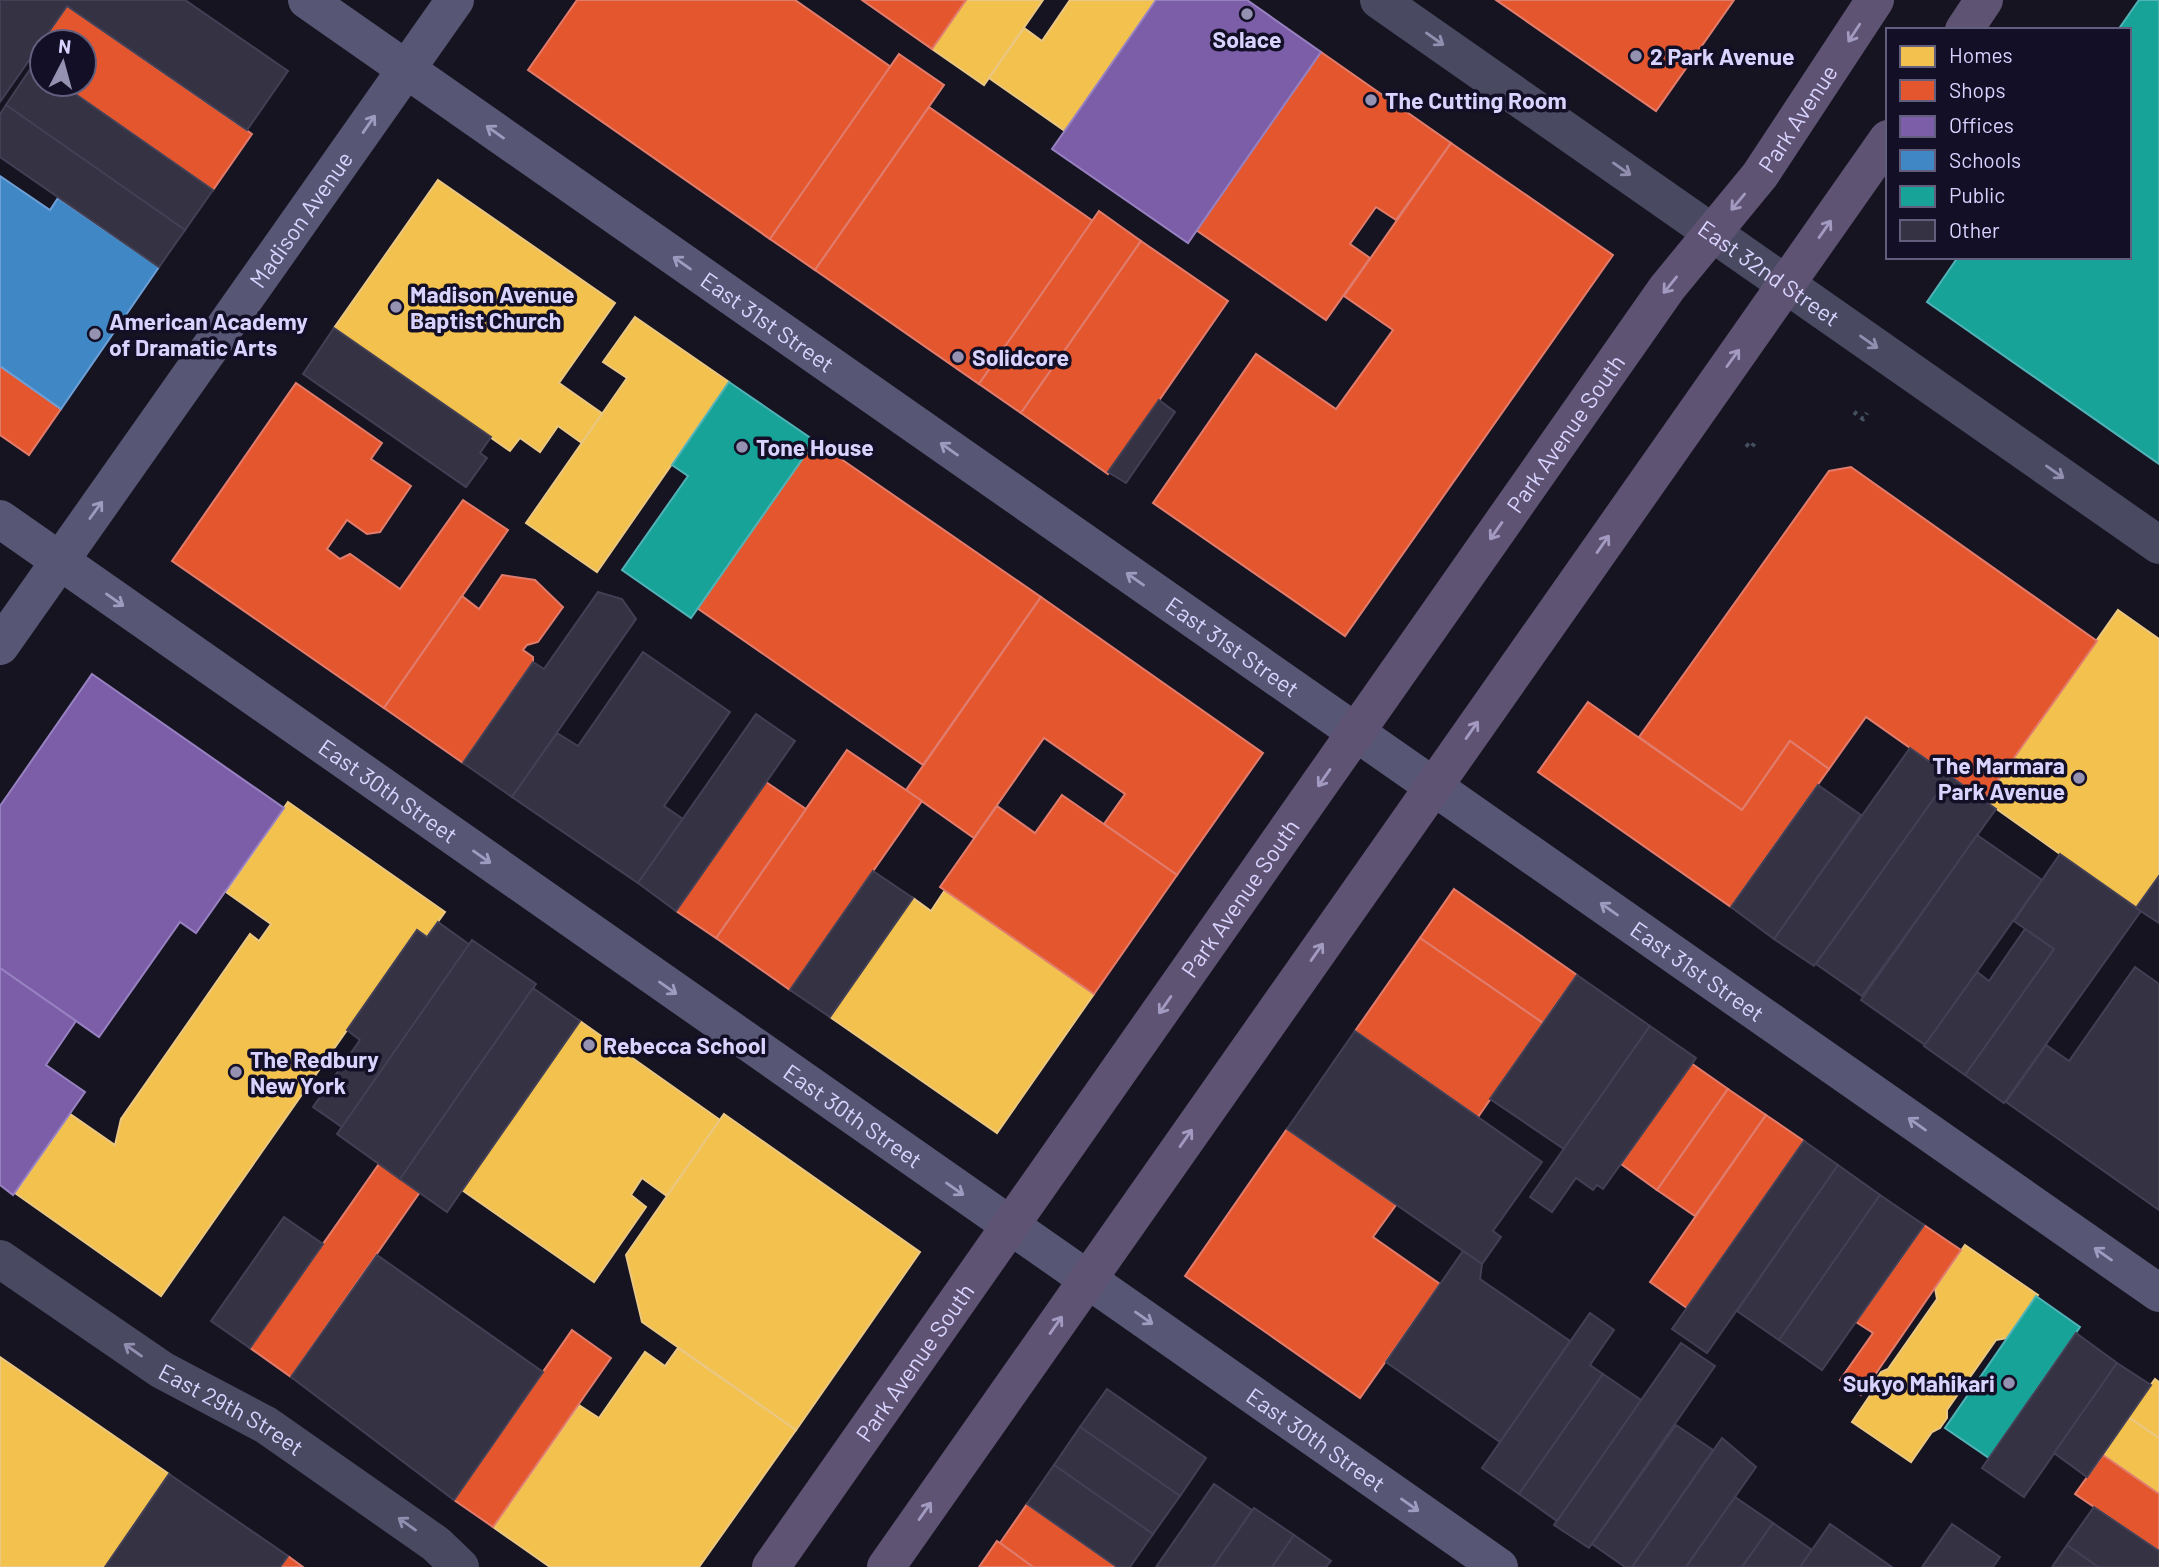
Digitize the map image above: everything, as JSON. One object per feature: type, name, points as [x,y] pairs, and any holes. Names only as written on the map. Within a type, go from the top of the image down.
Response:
[{"type":"main road","name":"Park Avenue","points":[[1713,232],[1760,175],[1875,0]]},
{"type":"main road","points":[[1965,28],[1984,0]]},
{"type":"main road","points":[[886,1567],[1886,142]]},
{"type":"main road","name":"Park Avenue South","points":[[771,1567],[1667,288],[1713,232]]},
{"type":"street","name":"East 31st Street","points":[[307,0],[2159,1293]]},
{"type":"street","name":"Madison Avenue","points":[[0,646],[455,0]]},
{"type":"street","name":"East 32nd Street","points":[[1379,0],[2159,545]]},
{"type":"street","name":"East 30th Street","points":[[0,519],[1499,1567]]},
{"type":"street","name":"East 29th Street","points":[[0,1259],[162,1370],[266,1425],[436,1544],[460,1567]]},
{"type":"path","points":[[1854,412],[1863,419],[1867,413]]},
{"type":"path","points":[[1746,444],[1751,448],[1756,441]]},
{"type":"building: Homes","points":[[966,0],[1043,0],[984,85],[932,49]]},
{"type":"building: Homes","points":[[1070,0],[1156,0],[1065,131],[989,78],[1024,28],[1042,41]]},
{"type":"building: Homes","points":[[438,180],[615,303],[559,383],[603,414],[582,443],[558,426],[540,452],[520,438],[510,451],[334,328]]},
{"type":"building: Homes","points":[[635,317],[729,382],[597,572],[526,523],[627,378],[603,362]]},
{"type":"building: Homes","name":"The Marmara Park Avenue","points":[[2118,610],[2159,639],[2159,876],[2136,908],[1984,800]]},
{"type":"building: Homes","name":"The Redbury New York","points":[[288,802],[445,912],[427,937],[417,930],[161,1296],[15,1193],[70,1114],[115,1145],[121,1119],[250,934],[259,941],[271,924],[226,892]]},
{"type":"building: Homes","points":[[945,890],[1094,994],[997,1133],[830,1017],[913,898],[931,911]]},
{"type":"building: Homes","points":[[580,1021],[720,1120],[667,1196],[642,1178],[631,1195],[646,1207],[594,1282],[462,1190]]},
{"type":"building: Homes","points":[[724,1114],[920,1252],[796,1430],[642,1322],[626,1255]]},
{"type":"building: Homes","points":[[1965,1245],[2038,1295],[2007,1338],[1996,1340],[1947,1410],[1947,1418],[1940,1428],[1932,1432],[1911,1462],[1852,1422],[1873,1391],[1874,1382],[1881,1372],[1888,1369],[1937,1299],[1935,1288]]},
{"type":"building: Homes","points":[[678,1348],[796,1430],[699,1567],[550,1567],[493,1527],[579,1405],[599,1418],[645,1352],[665,1366]]},
{"type":"building: Homes","points":[[0,1357],[169,1474],[105,1567],[0,1567]]},
{"type":"building: Homes","points":[[2155,1379],[2159,1382],[2159,1438],[2128,1417]]},
{"type":"building: Homes","points":[[2128,1417],[2159,1438],[2159,1494],[2103,1455]]},
{"type":"building: Shops","points":[[577,0],[795,0],[891,67],[770,239],[528,70]]},
{"type":"building: Shops","points":[[862,0],[966,0],[932,49]]},
{"type":"building: Shops","name":"2 Park Avenue","points":[[1496,0],[1734,0],[1656,111]]},
{"type":"building: Shops","points":[[67,6],[252,134],[213,190],[81,98],[98,98],[98,28],[52,28]]},
{"type":"building: Shops","points":[[1321,52],[1451,143],[1396,220],[1376,207],[1350,244],[1370,258],[1326,320],[1196,230]]},
{"type":"building: Shops","points":[[899,54],[944,85],[815,270],[770,239]]},
{"type":"building: Shops","points":[[929,107],[1093,221],[979,384],[815,270]]},
{"type":"building: Shops","points":[[1451,143],[1613,255],[1345,636],[1153,503],[1256,354],[1336,409],[1393,330],[1344,296]]},
{"type":"building: Shops","points":[[1099,211],[1141,241],[1021,413],[979,384]]},
{"type":"building: Shops","points":[[1141,241],[1228,301],[1108,474],[1021,413]]},
{"type":"building: Shops","points":[[0,366],[61,409],[29,455],[0,435]]},
{"type":"building: Shops","points":[[296,383],[382,443],[371,459],[411,486],[380,532],[367,534],[347,520],[327,549],[340,559],[350,554],[400,589],[463,500],[508,530],[384,708],[172,561]]},
{"type":"building: Shops","points":[[815,441],[1041,597],[923,765],[697,608]]},
{"type":"building: Shops","points":[[1851,467],[2097,641],[1984,800],[1866,717],[1829,769],[1790,741],[1742,810],[1639,737],[1829,471]]},
{"type":"building: Shops","points":[[502,575],[535,580],[563,607],[538,642],[527,645],[523,650],[533,657],[533,662],[463,763],[384,708],[462,596],[479,609]]},
{"type":"building: Shops","points":[[1041,597],[1263,753],[1177,875],[1104,824],[1125,794],[1044,738],[974,838],[906,790]]},
{"type":"building: Shops","points":[[1588,702],[1742,810],[1790,741],[1829,769],[1731,907],[1538,772]]},
{"type":"building: Shops","points":[[847,750],[922,801],[790,990],[716,938]]},
{"type":"building: Shops","points":[[766,782],[806,809],[716,938],[676,911]]},
{"type":"building: Shops","points":[[1062,795],[1177,875],[1094,994],[940,887],[997,806],[1035,833]]},
{"type":"building: Shops","points":[[1454,889],[1577,975],[1543,1023],[1420,938]]},
{"type":"building: Shops","points":[[1420,938],[1543,1023],[1478,1117],[1355,1031]]},
{"type":"building: Shops","points":[[1691,1063],[1728,1089],[1657,1190],[1621,1164]]},
{"type":"building: Shops","points":[[1728,1089],[1766,1115],[1695,1216],[1657,1190]]},
{"type":"building: Shops","points":[[1766,1115],[1804,1141],[1687,1308],[1650,1282]]},
{"type":"building: Shops","points":[[1287,1129],[1396,1205],[1373,1237],[1440,1284],[1360,1398],[1185,1276]]},
{"type":"building: Shops","points":[[379,1164],[420,1192],[291,1377],[250,1348]]},
{"type":"building: Shops","points":[[1924,1225],[1961,1250],[1861,1395],[1840,1380],[1873,1333],[1856,1322]]},
{"type":"building: Shops","points":[[572,1330],[611,1358],[493,1527],[454,1500]]},
{"type":"building: Shops","points":[[2103,1455],[2159,1494],[2159,1551],[2075,1494]]},
{"type":"building: Shops","points":[[1027,1504],[1117,1567],[1033,1567],[1000,1543]]},
{"type":"building: Shops","points":[[997,1541],[1000,1543],[1033,1567],[979,1567]]},
{"type":"building: Shops","points":[[288,1556],[303,1567],[280,1567]]},
{"type":"building: Offices","points":[[1156,0],[1247,0],[1321,52],[1188,243],[1052,149]]},
{"type":"building: Offices","points":[[92,674],[284,808],[196,933],[180,922],[99,1037],[0,968],[0,806]]},
{"type":"building: Offices","points":[[0,968],[76,1021],[46,1065],[85,1092],[13,1195],[0,1185]]},
{"type":"building: Schools","points":[[0,176],[50,210],[58,198],[159,267],[61,409],[0,366]]},
{"type":"building: Public","points":[[2139,0],[2159,0],[2159,464],[1927,302],[1957,259],[2131,259],[2131,28],[2119,28]]},
{"type":"building: Public","points":[[729,382],[815,441],[691,618],[622,570],[688,476],[672,465]]},
{"type":"building: Public","name":"Sukyo Mahikari","points":[[2036,1296],[2080,1327],[1989,1458],[1945,1428]]},
{"type":"building: Other","points":[[0,0],[185,0],[288,71],[247,130],[67,6],[52,28],[28,28],[28,62],[0,102]]},
{"type":"building: Other","points":[[28,72],[28,98],[81,98],[213,190],[185,230],[6,105]]},
{"type":"building: Other","points":[[6,105],[185,230],[159,267],[0,157],[0,114]]},
{"type":"building: Other","points":[[334,328],[491,437],[480,453],[487,458],[466,487],[303,374]]},
{"type":"building: Other","points":[[1159,400],[1175,412],[1126,483],[1108,472]]},
{"type":"building: Other","points":[[598,592],[622,599],[636,619],[512,797],[463,763],[533,662],[544,669]]},
{"type":"building: Other","points":[[643,652],[730,712],[664,806],[683,819],[638,883],[512,797],[557,733],[578,746]]},
{"type":"building: Other","points":[[756,714],[795,741],[676,911],[638,883]]},
{"type":"building: Other","points":[[1910,748],[1950,776],[1814,966],[1774,939]]},
{"type":"building: Other","points":[[1950,776],[1996,809],[1862,996],[1816,964]]},
{"type":"building: Other","points":[[1818,785],[1861,815],[1774,939],[1731,907]]},
{"type":"building: Other","points":[[1977,835],[2042,880],[1925,1045],[1861,1000]]},
{"type":"building: Other","points":[[2060,854],[2141,911],[2004,1103],[1965,1075],[2054,949],[2014,921]]},
{"type":"building: Other","points":[[873,871],[913,898],[830,1017],[790,990]]},
{"type":"building: Other","points":[[2159,876],[2159,923],[2136,908]]},
{"type":"building: Other","points":[[438,922],[470,945],[342,1127],[313,1107],[360,1040],[347,1030],[417,930],[427,937]]},
{"type":"building: Other","points":[[2025,929],[2054,949],[1965,1075],[1924,1046],[1977,972],[1989,981]]},
{"type":"building: Other","points":[[472,940],[536,984],[400,1179],[337,1134]]},
{"type":"building: Other","points":[[2135,967],[2159,984],[2159,1210],[2006,1102],[2046,1045],[2069,1061]]},
{"type":"building: Other","points":[[1577,975],[1650,1026],[1564,1149],[1490,1099]]},
{"type":"building: Other","points":[[533,988],[580,1021],[447,1212],[400,1179]]},
{"type":"building: Other","points":[[1650,1026],[1696,1058],[1603,1189],[1597,1185],[1593,1190],[1576,1178],[1552,1212],[1530,1197]]},
{"type":"building: Other","points":[[1355,1031],[1542,1162],[1493,1231],[1501,1237],[1482,1264],[1287,1129]]},
{"type":"building: Other","points":[[1804,1141],[1838,1165],[1707,1353],[1672,1329]]},
{"type":"building: Other","points":[[1838,1165],[1880,1195],[1779,1340],[1737,1311]]},
{"type":"building: Other","points":[[1880,1195],[1924,1225],[1822,1370],[1779,1340]]},
{"type":"building: Other","points":[[284,1217],[323,1244],[250,1348],[211,1321]]},
{"type":"building: Other","points":[[1463,1251],[1482,1264],[1480,1279],[1570,1341],[1500,1442],[1386,1362]]},
{"type":"building: Other","points":[[377,1255],[543,1372],[454,1500],[291,1377]]},
{"type":"building: Other","points":[[1590,1313],[1614,1330],[1590,1365],[1603,1374],[1519,1494],[1482,1468]]},
{"type":"building: Other","points":[[2076,1333],[2117,1363],[2024,1497],[1982,1468]]},
{"type":"building: Other","points":[[1681,1343],[1715,1366],[1589,1548],[1554,1525]]},
{"type":"building: Other","points":[[2117,1363],[2151,1385],[2087,1477],[2054,1453]]},
{"type":"building: Other","points":[[1603,1374],[1641,1400],[1557,1521],[1519,1494]]},
{"type":"building: Other","points":[[1107,1389],[1206,1458],[1180,1496],[1080,1427]]},
{"type":"building: Other","points":[[1676,1425],[1713,1450],[1632,1567],[1625,1567],[1592,1544]]},
{"type":"building: Other","points":[[1080,1427],[1180,1496],[1153,1534],[1054,1465]]},
{"type":"building: Other","points":[[1722,1438],[1756,1467],[1686,1567],[1632,1567]]},
{"type":"building: Other","points":[[1054,1465],[1153,1534],[1130,1567],[1117,1567],[1027,1504]]},
{"type":"building: Other","points":[[169,1474],[288,1556],[280,1567],[105,1567]]},
{"type":"building: Other","points":[[1214,1484],[1252,1510],[1213,1567],[1156,1567]]},
{"type":"building: Other","points":[[1735,1497],[1773,1523],[1742,1567],[1686,1567]]},
{"type":"building: Other","points":[[2094,1507],[2159,1551],[2159,1567],[2098,1567],[2067,1545]]},
{"type":"building: Other","points":[[1254,1508],[1294,1535],[1272,1567],[1213,1567]]},
{"type":"building: Other","points":[[1773,1523],[1812,1550],[1800,1567],[1742,1567]]},
{"type":"building: Other","points":[[1830,1524],[1892,1567],[1800,1567]]},
{"type":"building: Other","points":[[1952,1524],[2000,1557],[1993,1567],[1922,1567]]},
{"type":"building: Other","points":[[1294,1535],[1331,1561],[1326,1567],[1272,1567]]},
{"type":"building: Other","points":[[2067,1545],[2098,1567],[2052,1567]]},
{"type":"place","name":"Solace","points":[[1247,14]]},
{"type":"place","name":"2 Park Avenue","points":[[1636,56]]},
{"type":"place","name":"The Cutting Room","points":[[1371,100]]},
{"type":"place","name":"Madison Avenue Baptist Church","points":[[396,307]]},
{"type":"place","name":"American Academy of Dramatic Arts","points":[[95,334]]},
{"type":"place","name":"Solidcore","points":[[958,357]]},
{"type":"place","name":"Tone House","points":[[742,447]]},
{"type":"place","name":"The Marmara Park Avenue","points":[[2079,778]]},
{"type":"place","name":"Rebecca School","points":[[589,1045]]},
{"type":"place","name":"The Redbury New York","points":[[236,1072]]},
{"type":"place","name":"Sukyo Mahikari","points":[[2009,1383]]}]
